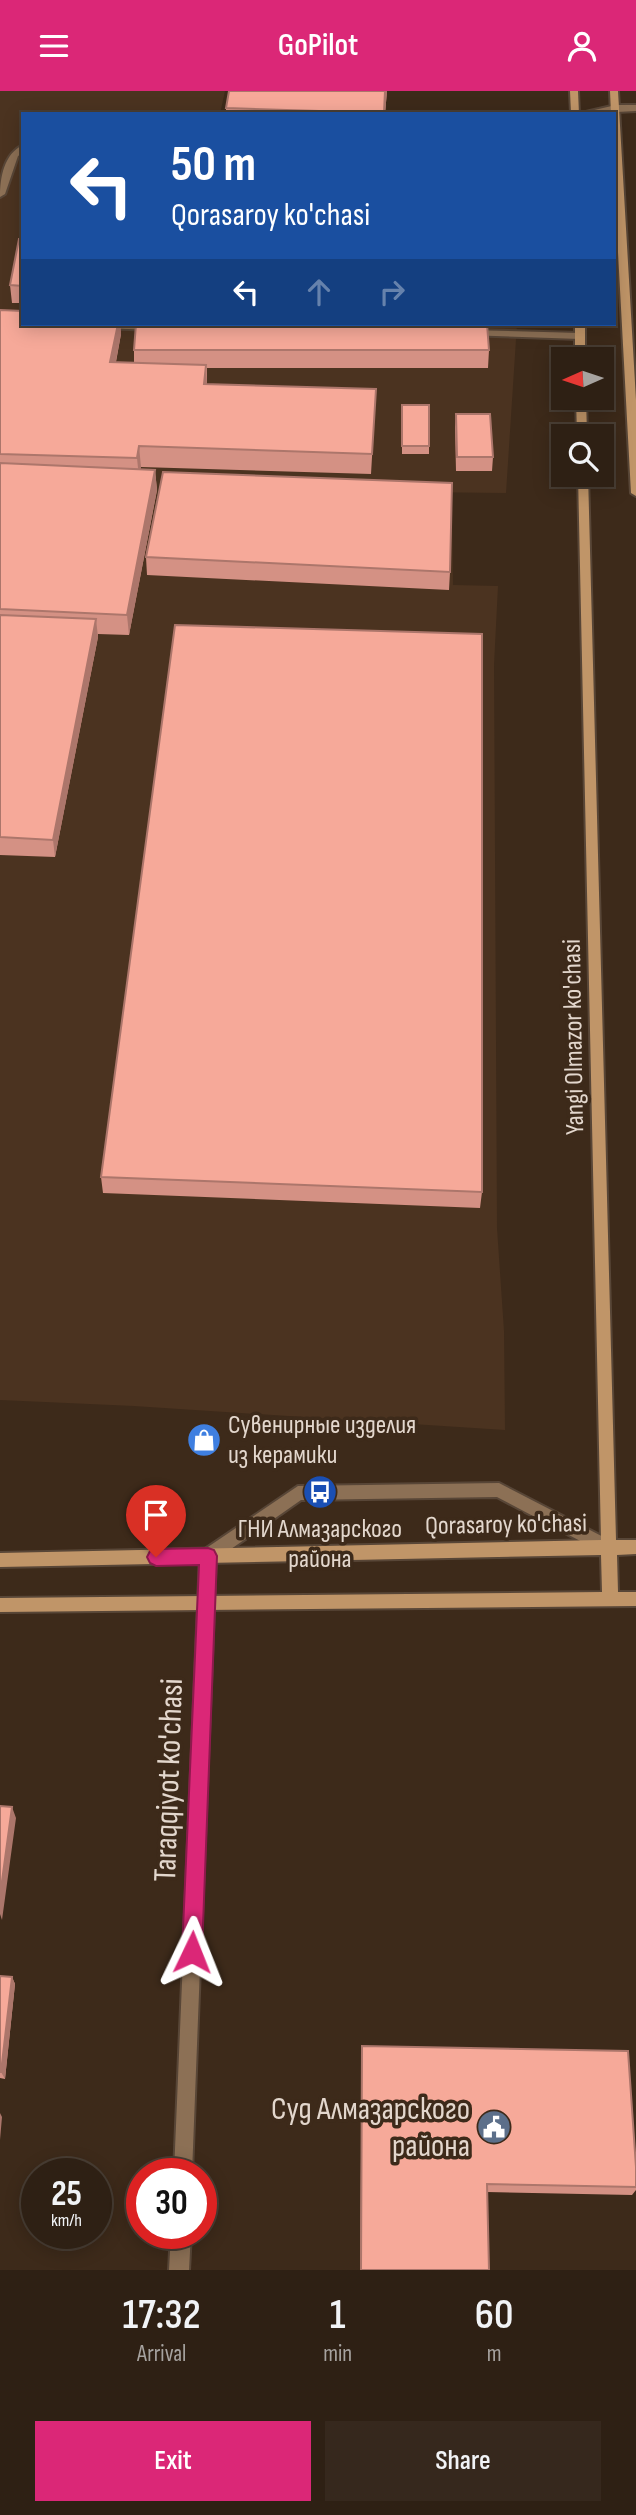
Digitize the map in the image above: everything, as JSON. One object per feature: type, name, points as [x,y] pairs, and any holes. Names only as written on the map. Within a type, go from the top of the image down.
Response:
[{"type":"main road","points":[[574,91],[575,112]]},
{"type":"main road","points":[[614,91],[634,378],[636,493]]},
{"type":"main road","points":[[580,326],[580,347]]},
{"type":"main road","name":"Yangi Olmazor ko'chasi","points":[[583,487],[610,1599]]},
{"type":"main road","name":"Qorasaroy ko'chasi","points":[[0,1560],[636,1547]]},
{"type":"main road","points":[[0,1605],[636,1599]]},
{"type":"street","points":[[593,112],[636,108]]},
{"type":"street","points":[[0,194],[14,155],[21,150]]},
{"type":"street","points":[[120,326],[166,328]]},
{"type":"street","points":[[454,333],[580,336]]},
{"type":"street","points":[[208,1556],[298,1493],[499,1490],[609,1548]]},
{"type":"street","name":"Taraqqiyot ko'chasi","points":[[184,2158],[208,1556]]},
{"type":"street","points":[[180,2270],[181,2249]]},
{"type":"shaded area","points":[[0,91],[225,91],[220,112],[21,112],[21,326],[517,326],[506,493],[220,490],[452,498],[453,585],[498,586],[494,665],[497,1228],[504,1331],[505,1430],[0,1400]]},
{"type":"building","points":[[229,91],[385,91],[384,112],[226,108]]},
{"type":"building","points":[[19,239],[21,239],[21,286],[10,285]]},
{"type":"building","points":[[0,310],[21,311],[21,326],[118,326],[110,362],[206,365],[204,384],[376,389],[372,454],[139,446],[137,458],[0,454]]},
{"type":"building","points":[[136,326],[487,326],[489,350],[134,350]]},
{"type":"building","points":[[402,405],[429,405],[429,446],[402,446]]},
{"type":"building","points":[[456,414],[490,414],[493,457],[457,457]]},
{"type":"building","points":[[0,463],[155,470],[127,615],[0,609]]},
{"type":"building","points":[[163,472],[452,483],[450,572],[146,557]]},
{"type":"building","points":[[0,615],[96,619],[53,840],[0,837]]},
{"type":"building","points":[[175,625],[482,634],[482,1192],[101,1177]]},
{"type":"building","points":[[0,1806],[12,1807],[0,1896]]},
{"type":"building","points":[[0,1976],[12,1977],[1,2072],[0,2072]]},
{"type":"building","name":"Суд Алмазарского района","points":[[362,2046],[628,2051],[636,2187],[487,2184],[489,2270],[361,2270]]},
{"type":"place","name":"Сувенирные изделия из керамики","points":[[204,1440]]},
{"type":"place","name":"ГНИ Алмазарского района","points":[[320,1492]]},
{"type":"place","name":"Суд Алмазарского района","points":[[494,2127]]},
{"type":"route","points":[[156,1557],[208,1556],[192,1952]]}]
